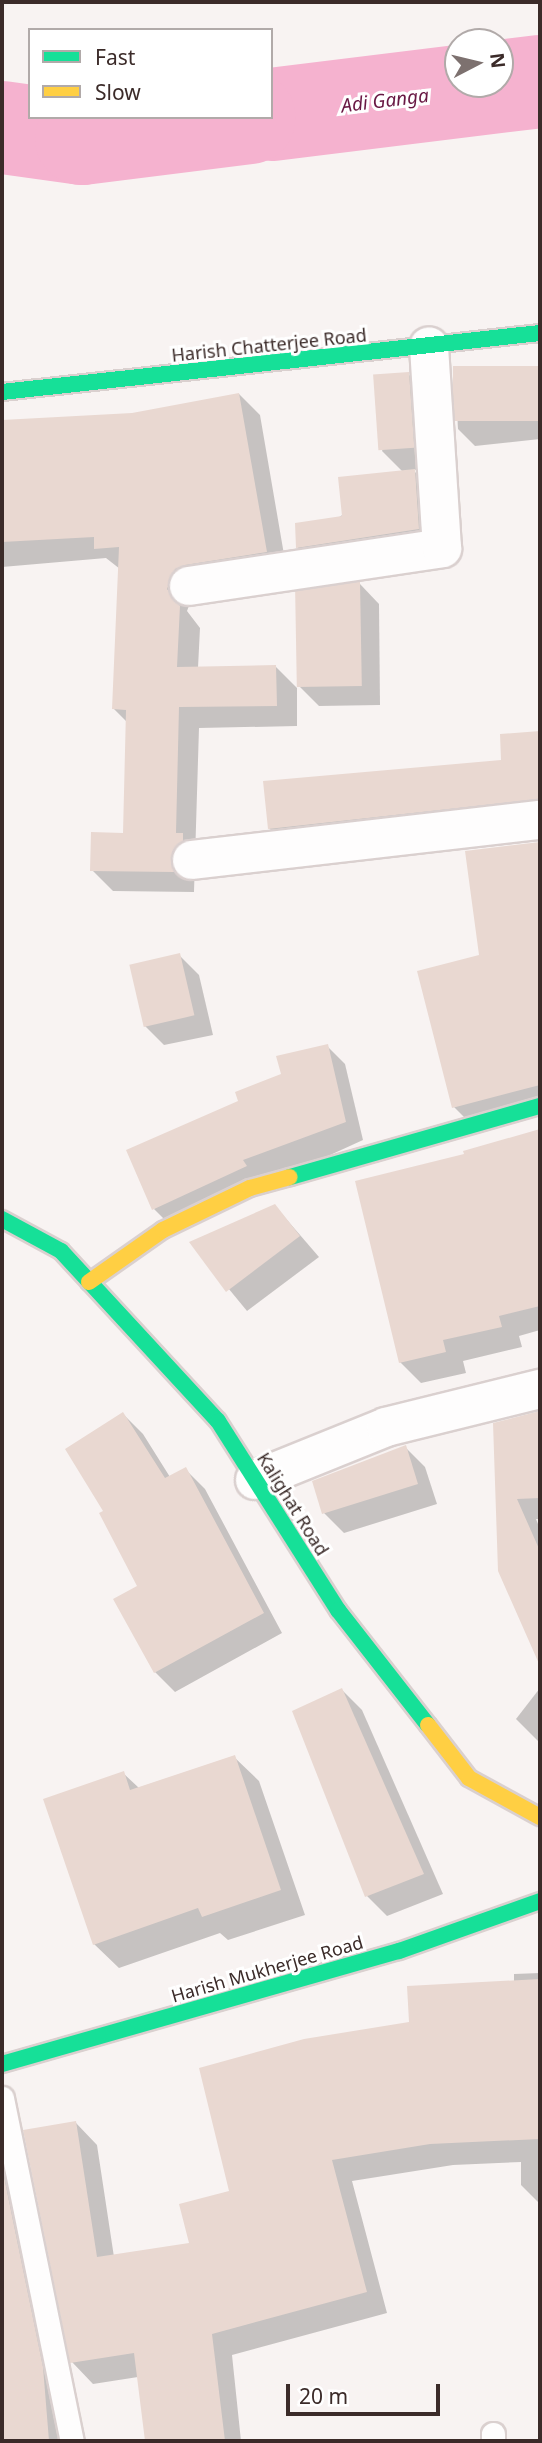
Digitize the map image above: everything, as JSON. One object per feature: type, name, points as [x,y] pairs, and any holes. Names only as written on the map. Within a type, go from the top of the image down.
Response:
[{"type":"street","name":"Harish Chatterjee Road","points":[[2,392],[540,333]]},
{"type":"street","points":[[189,586],[442,548],[429,346]]},
{"type":"street","points":[[192,860],[540,820]]},
{"type":"street","points":[[89,1282],[163,1230],[250,1188],[387,1145],[540,1106]]},
{"type":"street","name":"Kalighat Road","points":[[2,1219],[61,1251],[218,1420],[338,1610],[468,1778],[540,1816]]},
{"type":"street","points":[[255,1480],[386,1427],[540,1389]]},
{"type":"street","name":"Harish Mukherjee Road","points":[[2,2064],[399,1951],[540,1901]]},
{"type":"lane","points":[[2,2098],[72,2441]]},
{"type":"building","points":[[453,366],[540,366],[540,421],[453,421]]},
{"type":"building","points":[[409,372],[414,448],[378,450],[373,375]]},
{"type":"building","points":[[239,393],[267,552],[185,565],[175,569],[167,589],[180,606],[177,667],[276,665],[277,706],[179,707],[176,833],[183,833],[183,841],[172,852],[174,872],[90,871],[91,832],[123,833],[126,710],[112,709],[119,547],[94,549],[94,537],[2,542],[2,420],[132,413]]},
{"type":"building","points":[[415,469],[419,529],[296,548],[295,523],[342,516],[338,477]]},
{"type":"building","points":[[360,582],[362,686],[297,687],[295,583]]},
{"type":"building","points":[[540,731],[540,799],[268,829],[263,781],[501,760],[500,734]]},
{"type":"building","points":[[540,842],[540,1085],[452,1108],[417,971],[479,955],[465,851]]},
{"type":"building","points":[[180,953],[194,1015],[144,1027],[129,965]]},
{"type":"building","points":[[328,1044],[346,1122],[243,1160],[247,1166],[152,1210],[126,1150],[238,1101],[235,1092],[281,1074],[276,1056]]},
{"type":"building","points":[[540,1129],[540,1306],[499,1316],[502,1327],[443,1340],[446,1352],[399,1363],[355,1181],[464,1154],[463,1151]]},
{"type":"building","points":[[275,1204],[300,1236],[226,1292],[189,1242]]},
{"type":"building","points":[[540,1411],[540,1498],[517,1499],[540,1551],[540,1666],[498,1571],[493,1423]]},
{"type":"building","points":[[123,1412],[165,1478],[186,1467],[264,1613],[154,1673],[113,1599],[137,1586],[99,1513],[103,1511],[65,1449]]},
{"type":"building","points":[[406,1445],[418,1484],[322,1514],[312,1481]]},
{"type":"building","points":[[342,1688],[424,1874],[365,1897],[292,1711]]},
{"type":"building","points":[[235,1755],[281,1890],[202,1917],[198,1908],[93,1945],[43,1799],[124,1771],[130,1790]]},
{"type":"building","points":[[540,1979],[540,2139],[430,2144],[332,2160],[367,2292],[212,2334],[225,2441],[145,2441],[134,2353],[70,2363],[23,2130],[76,2121],[97,2257],[189,2243],[179,2204],[229,2191],[199,2068],[304,2039],[409,2022],[407,1986]]},
{"type":"building","points":[[2,2167],[43,2367],[49,2441],[2,2441]]},
{"type":"waterway","name":"Adi Ganga","points":[[273,114],[540,81]]},
{"type":"waterway","name":"Adi Ganga","points":[[2,127],[81,138],[233,119]]},
{"type":"traffic: fast","points":[[2,392],[540,333]]},
{"type":"traffic: fast","points":[[290,1177],[540,1106]]},
{"type":"traffic: fast","points":[[2,1219],[61,1251],[218,1421],[338,1610],[428,1725]]},
{"type":"traffic: fast","points":[[2,2064],[399,1951],[540,1901]]},
{"type":"traffic: slow","points":[[89,1282],[163,1230],[250,1188],[290,1177]]},
{"type":"traffic: slow","points":[[428,1725],[469,1778],[540,1817]]}]
